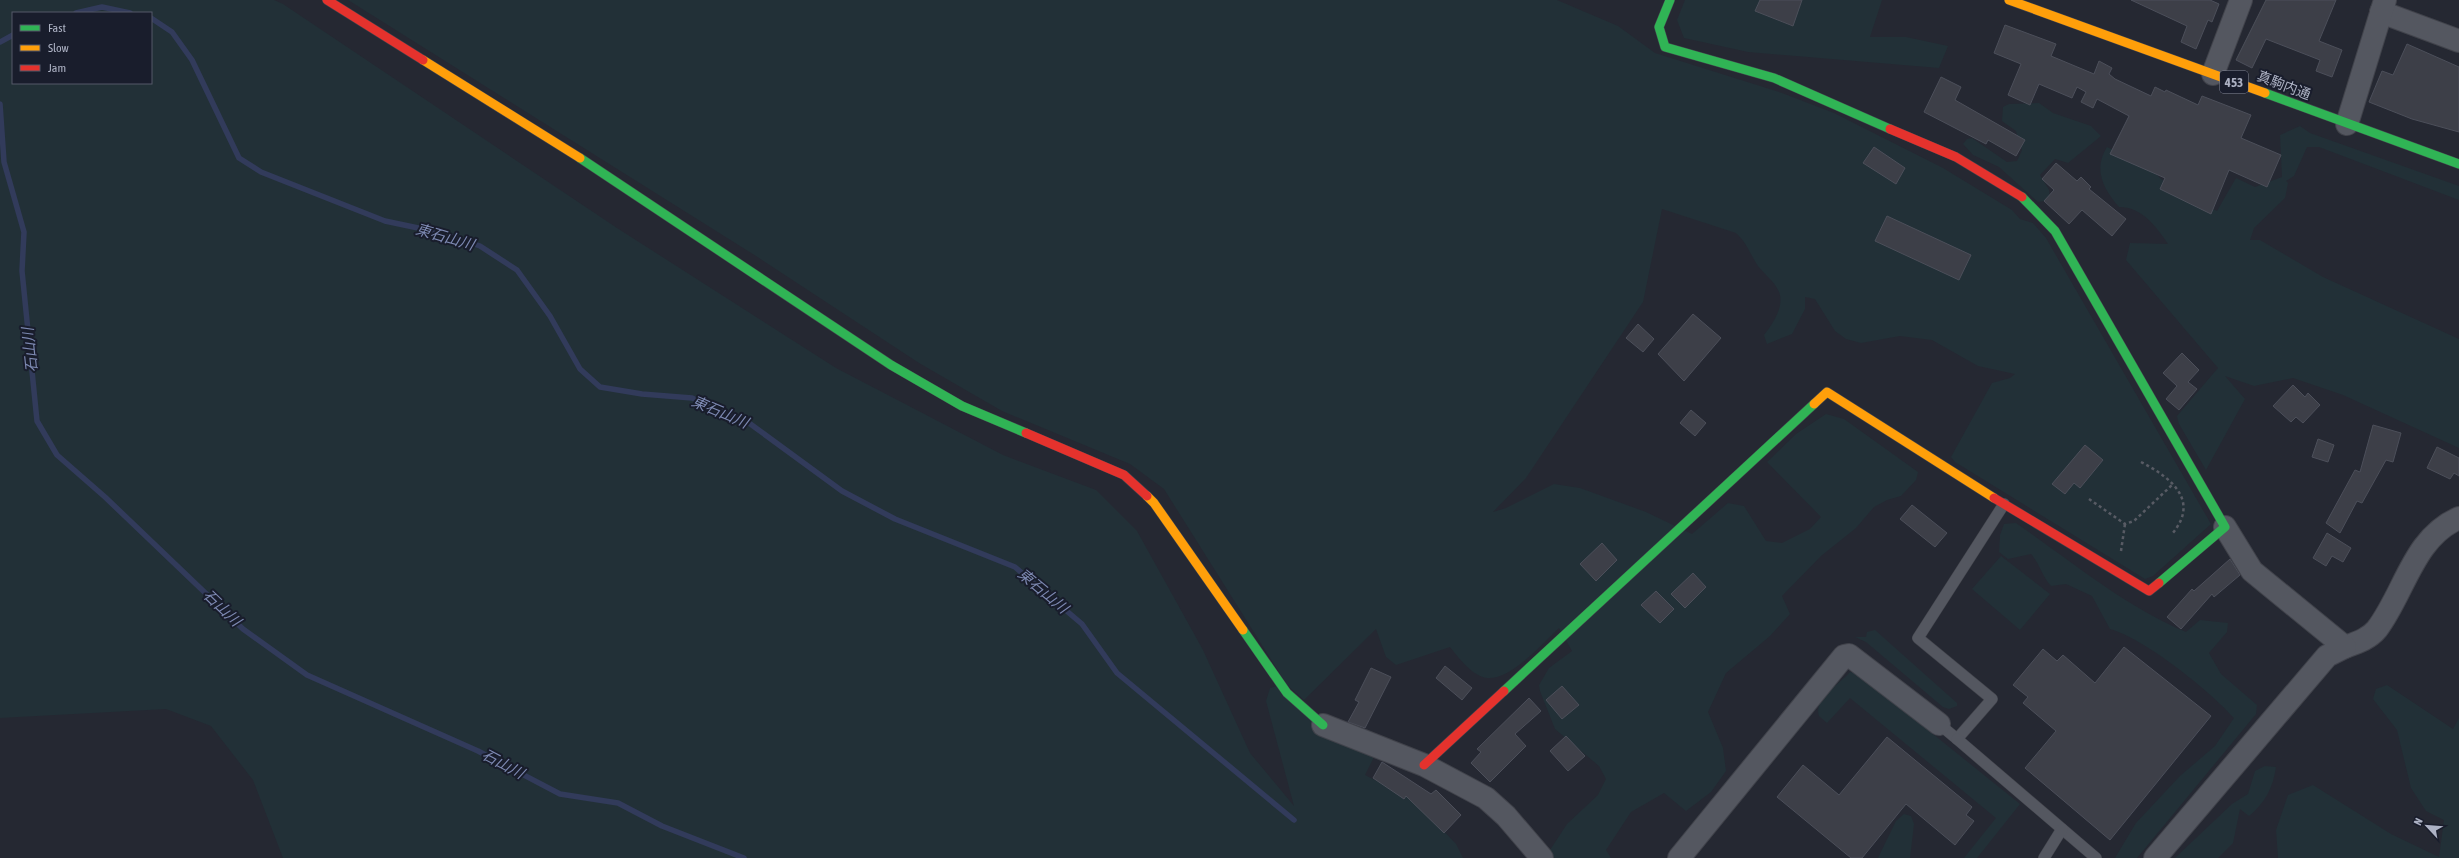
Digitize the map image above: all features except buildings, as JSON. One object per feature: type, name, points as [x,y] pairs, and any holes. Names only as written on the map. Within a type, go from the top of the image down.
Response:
[{"type":"main road","points":[[327,0],[546,136],[891,365],[962,406],[1124,475],[1154,503],[1287,693],[1323,725]]},
{"type":"main road","points":[[1424,765],[1827,392],[2004,504],[2149,591],[2225,528],[2055,230],[2022,197],[1956,158],[1853,111],[1774,78],[1665,47],[1659,27],[1670,0]]},
{"type":"main road","name":"真駒内通","points":[[2019,2],[2459,164]]},
{"type":"street","points":[[2213,74],[2241,0]]},
{"type":"street","points":[[2347,124],[2383,6],[2459,41]]},
{"type":"street","points":[[2155,858],[2327,656],[2362,641],[2376,630],[2424,546],[2444,525],[2459,518]]},
{"type":"street","points":[[2225,528],[2252,571],[2345,647]]},
{"type":"street","points":[[1679,858],[1844,656],[1849,654],[1939,724]]},
{"type":"street","points":[[1323,725],[1424,765],[1486,798],[1506,816],[1542,858]]},
{"type":"lane","points":[[1957,739],[1992,699],[1918,638],[2004,504]]},
{"type":"lane","points":[[1939,724],[2096,858]]},
{"type":"lane","points":[[2044,858],[2062,829]]},
{"type":"path","points":[[2141,462],[2158,472],[2182,495],[2185,505],[2180,524],[2172,534]]},
{"type":"path","points":[[2125,524],[2134,521],[2172,485]]},
{"type":"path","points":[[2089,499],[2125,524]]},
{"type":"path","points":[[2113,569],[2122,548],[2125,524]]},
{"type":"shaded area","points":[[0,0],[274,0],[283,4],[617,228],[836,368],[1003,455],[1096,490],[1137,531],[1203,650],[1250,753],[1294,806],[1266,701],[1270,688],[1277,686],[1367,747],[1374,757],[1365,775],[1414,800],[1456,844],[1463,858],[283,858],[253,780],[211,726],[166,709],[0,718]]},
{"type":"shaded area","points":[[348,0],[1557,0],[1618,26],[1655,53],[1782,93],[1834,113],[1943,168],[2012,210],[2020,219],[2033,223],[2046,238],[2211,524],[2153,576],[2145,579],[1955,462],[1951,457],[1992,383],[2010,378],[2015,374],[1978,366],[1932,340],[1900,336],[1861,343],[1846,339],[1835,331],[1815,299],[1805,297],[1805,309],[1792,334],[1767,344],[1764,335],[1777,314],[1780,296],[1776,287],[1758,266],[1743,241],[1736,233],[1662,209],[1643,302],[1526,478],[1493,512],[1506,508],[1554,484],[1580,488],[1646,512],[1692,534],[1728,503],[1744,506],[1766,541],[1782,543],[1810,529],[1821,517],[1767,462],[1796,434],[1826,414],[1844,419],[1918,472],[1916,480],[1901,496],[1887,500],[1874,507],[1856,528],[1821,556],[1782,596],[1790,614],[1770,636],[1726,673],[1708,712],[1723,748],[1726,771],[1711,792],[1686,811],[1664,793],[1631,812],[1606,850],[1611,858],[1552,858],[1550,850],[1567,824],[1598,795],[1606,779],[1599,766],[1555,729],[1540,691],[1539,685],[1549,668],[1572,651],[1559,628],[1536,651],[1516,667],[1496,677],[1487,678],[1481,677],[1471,670],[1450,647],[1396,665],[1386,657],[1376,629],[1304,700],[1287,685],[1164,489],[1130,464],[1002,411],[919,363],[756,256]]},
{"type":"shaded area","points":[[1685,0],[1760,0],[1756,11],[1792,26],[1802,0],[1882,0],[1870,37],[1906,37],[1948,46],[1939,68],[1748,52],[1684,38],[1677,20]]},
{"type":"shaded area","points":[[2039,103],[2053,113],[2091,126],[2101,136],[2068,163],[2055,159],[2040,175],[2049,190],[2050,200],[2038,202],[1999,167],[1973,155],[1963,144],[1967,139],[1972,138],[2007,162],[2017,161],[2022,150],[2016,131],[2002,121],[2003,107],[2009,104]]},
{"type":"shaded area","points":[[2300,126],[2310,133],[2459,186],[2459,200],[2319,147],[2307,147],[2294,176],[2286,181],[2288,183],[2285,198],[2254,228],[2250,240],[2260,240],[2323,277],[2459,339],[2459,448],[2343,395],[2293,378],[2254,386],[2225,376],[2245,399],[2206,470],[2179,424],[2177,416],[2218,368],[2126,260],[2130,243],[2168,244],[2148,219],[2135,210],[2119,207],[2113,200],[2104,186],[2100,171],[2103,155],[2107,147],[2149,167],[2161,179],[2188,199],[2217,211],[2236,178],[2255,187],[2282,177],[2280,135]]},
{"type":"shaded area","points":[[2016,523],[2119,596],[2186,632],[2200,620],[2228,623],[2227,632],[2209,653],[2221,674],[2257,705],[2256,714],[2137,858],[2115,858],[2136,823],[2180,776],[2215,746],[2234,718],[2193,680],[2158,654],[2124,634],[2110,629],[2092,596],[2066,584],[2051,586],[2031,554],[2008,559],[1999,552],[2000,535],[2004,524]]},
{"type":"shaded area","points":[[2001,556],[2050,594],[2020,630],[1972,589]]},
{"type":"shaded area","points":[[1875,630],[1957,703],[1957,706],[1949,709],[1943,707],[1866,642],[1855,637],[1866,637],[1867,632]]},
{"type":"shaded area","points":[[1850,672],[1857,673],[2020,804],[1977,858],[1964,858],[1996,818],[1850,698],[1827,723],[1819,716],[1818,710],[1820,704],[1828,692]]},
{"type":"shaded area","points":[[2387,685],[2453,729],[2459,718],[2459,858],[2278,858],[2276,830],[2288,795],[2313,785],[2391,834],[2439,857],[2444,820],[2426,811],[2411,788],[2397,730],[2373,699],[2376,689]]},
{"type":"shaded area","points":[[2265,766],[2276,767],[2273,782],[2260,806],[2249,816],[2240,809],[2233,843],[2218,858],[2175,858],[2232,804],[2248,794],[2255,771]]},
{"type":"shaded area","points":[[1904,814],[1911,816],[1914,824],[1910,858],[1878,858],[1896,821]]},
{"type":"waterway","name":"東石山川","points":[[80,12],[102,7],[125,12]]},
{"type":"waterway","name":"東石山川","points":[[152,19],[172,32],[192,60],[239,158],[261,172],[385,221],[442,233],[480,246],[517,270],[550,316],[580,369],[600,387],[642,394],[692,398],[749,423],[842,491],[895,519],[1015,567],[1082,624],[1117,673],[1294,820]]},
{"type":"waterway","name":"東石山川","points":[[0,42],[12,36]]},
{"type":"waterway","name":"石山川","points":[[0,104],[4,162],[24,232],[22,271],[37,421],[57,455],[105,497],[243,629],[307,675],[478,751],[560,794],[618,803],[662,826],[744,858]]},
{"type":"traffic: fast","points":[[1670,0],[1659,27],[1665,47],[1774,78],[1890,129]]},
{"type":"traffic: fast","points":[[2265,93],[2459,164]]},
{"type":"traffic: fast","points":[[580,158],[891,365],[962,406],[1026,433]]},
{"type":"traffic: fast","points":[[2022,197],[2055,231],[2225,527],[2159,583]]},
{"type":"traffic: fast","points":[[1504,691],[1814,404]]},
{"type":"traffic: fast","points":[[1243,630],[1287,693],[1323,725]]},
{"type":"traffic: slow","points":[[2009,0],[2265,93]]},
{"type":"traffic: slow","points":[[423,60],[580,158]]},
{"type":"traffic: slow","points":[[1814,404],[1827,392],[1994,498]]},
{"type":"traffic: slow","points":[[1147,496],[1154,503],[1243,630]]},
{"type":"traffic: jam","points":[[327,0],[423,60]]},
{"type":"traffic: jam","points":[[1890,129],[1956,157],[2022,197]]},
{"type":"traffic: jam","points":[[1026,433],[1124,475],[1147,496]]},
{"type":"traffic: jam","points":[[1994,498],[2149,591],[2159,583]]},
{"type":"traffic: jam","points":[[1424,765],[1504,691]]}]
